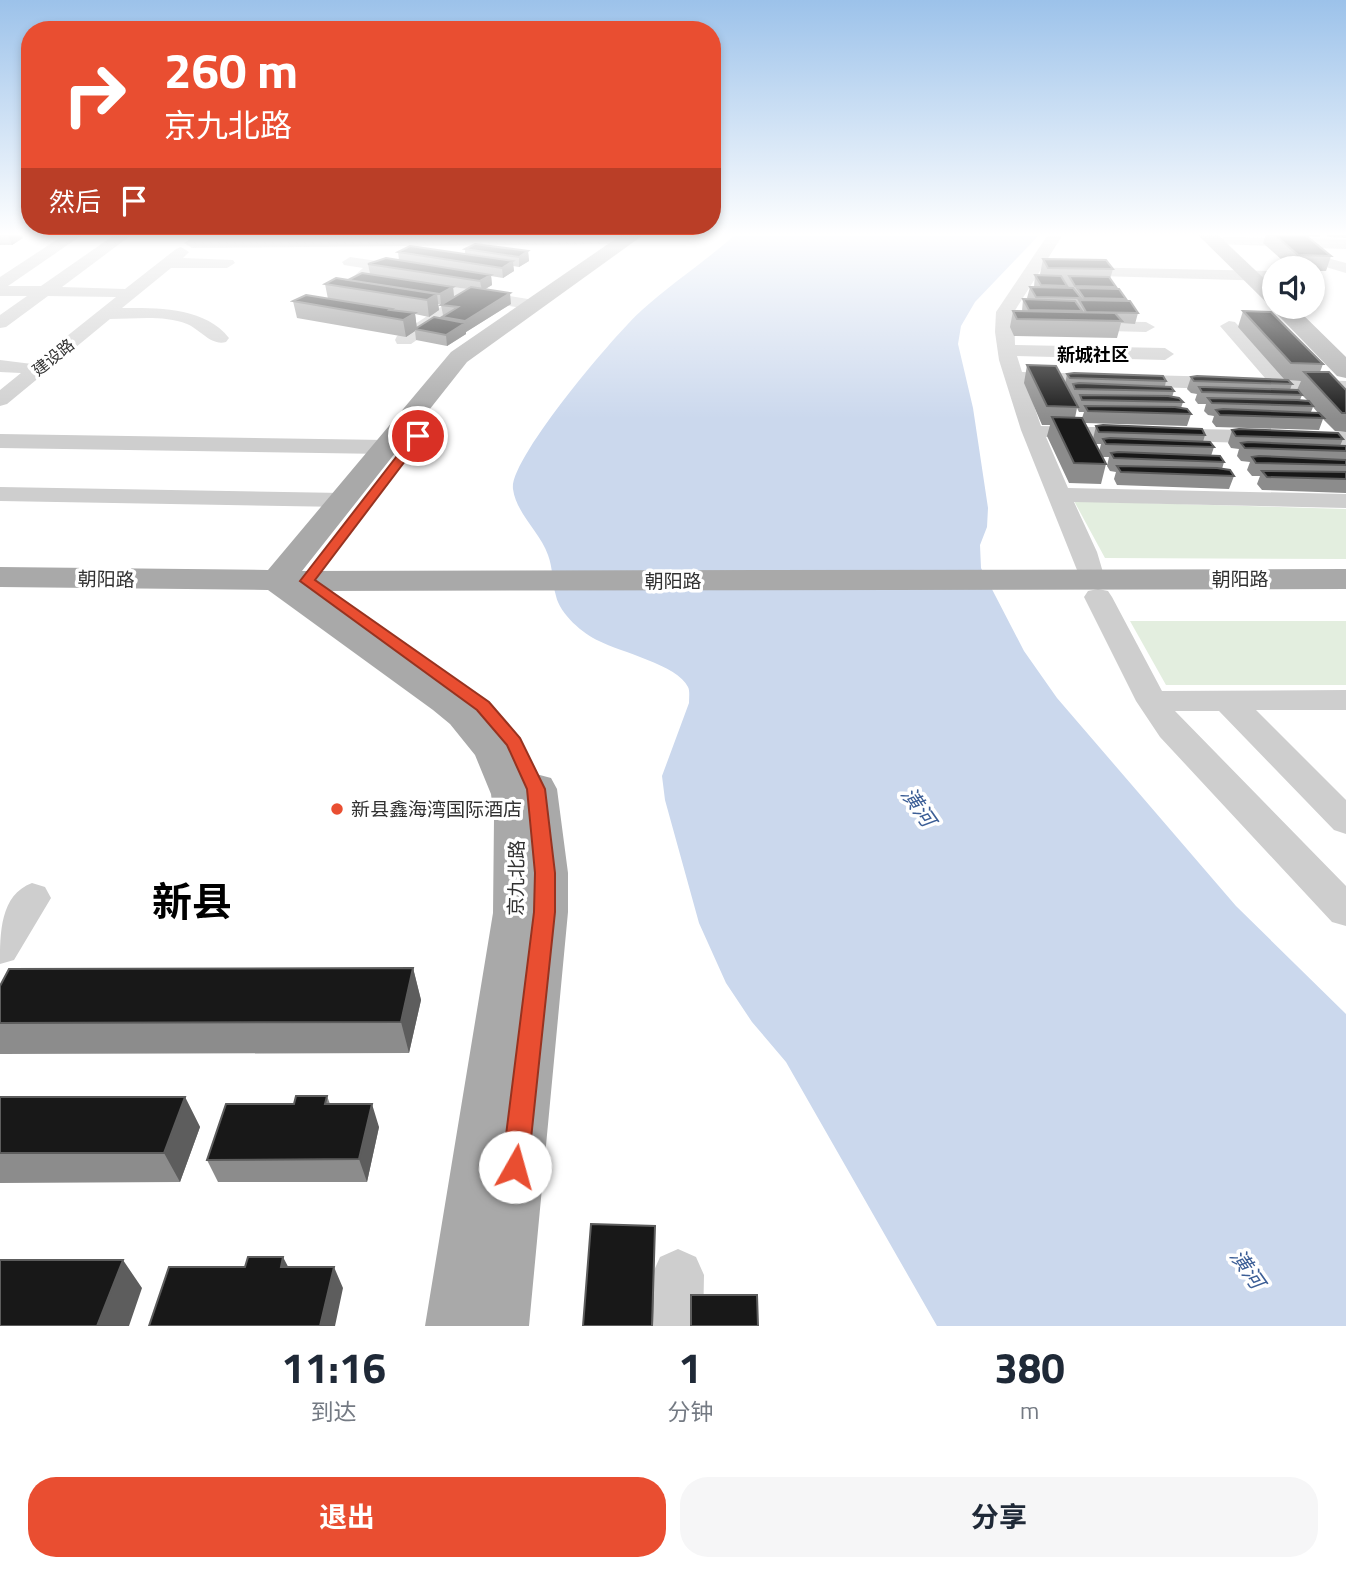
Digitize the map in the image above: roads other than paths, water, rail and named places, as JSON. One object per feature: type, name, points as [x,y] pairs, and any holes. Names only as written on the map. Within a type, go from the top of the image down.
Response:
[{"type":"main road","points":[[303,588],[343,500],[459,357],[549,295]]},
{"type":"main road","points":[[303,588],[479,359],[569,295]]},
{"type":"main road","points":[[1295,319],[1346,371]]},
{"type":"main road","points":[[1307,319],[1346,357]]},
{"type":"main road","name":"朝阳路","points":[[0,578],[303,588],[499,590],[1095,588],[1346,579]]},
{"type":"main road","name":"朝阳路","points":[[0,592],[303,588]]},
{"type":"main road","name":"京九北路","points":[[303,588],[464,715],[492,750],[512,794],[516,819],[517,913],[458,1326]]},
{"type":"main road","name":"京九北路","points":[[303,588],[483,706],[514,742],[536,789],[545,873],[544,912],[496,1326]]},
{"type":"main road","name":"朝阳路","points":[[1095,588],[1346,597]]},
{"type":"street","points":[[0,323],[40,295]]},
{"type":"street","name":"建设路","points":[[0,387],[115,295]]},
{"type":"street","name":"建设路","points":[[0,400],[129,295]]},
{"type":"street","points":[[404,340],[471,295],[534,305]]},
{"type":"street","points":[[1016,295],[1001,324],[1013,377],[1084,552],[1095,588],[1152,701],[1171,729],[1346,911]]},
{"type":"street","points":[[1123,295],[1164,354],[1179,395],[1215,456]]},
{"type":"street","points":[[106,314],[173,314],[192,318],[208,325],[220,338]]},
{"type":"street","points":[[1001,324],[1027,324]]},
{"type":"street","points":[[1066,325],[1146,327]]},
{"type":"street","points":[[1229,326],[1281,385]]},
{"type":"street","points":[[1007,350],[1164,354]]},
{"type":"street","points":[[0,366],[25,367]]},
{"type":"street","points":[[1013,377],[1179,395],[1281,385],[1346,387]]},
{"type":"street","points":[[1034,431],[1346,439]]},
{"type":"street","points":[[0,441],[385,447]]},
{"type":"street","points":[[1229,478],[1243,499]]},
{"type":"street","points":[[0,494],[343,500]]},
{"type":"street","points":[[1059,495],[1346,501]]},
{"type":"street","points":[[1227,700],[1346,821]]},
{"type":"street","points":[[1152,701],[1346,700]]},
{"type":"street","points":[[0,948],[32,898]]},
{"type":"street","points":[[677,1326],[678,1275]]},
{"type":"water","name":"潢河","points":[[660,295],[982,295],[961,326],[958,344],[973,408],[988,508],[987,527],[980,545],[981,568],[1024,651],[1057,698],[1236,906],[1346,1014],[1346,1326],[937,1326],[786,1062],[752,1022],[726,983],[699,923],[665,800],[662,776],[689,703],[688,687],[673,672],[593,638],[567,616],[558,603],[548,555],[515,498],[513,489],[516,474],[545,425],[610,343]]},
{"type":"place","name":"新县鑫海湾国际酒店","points":[[337,809]]},
{"type":"district","name":"新城社区","points":[[1093,355]]},
{"type":"district","name":"新县","points":[[192,902]]}]
